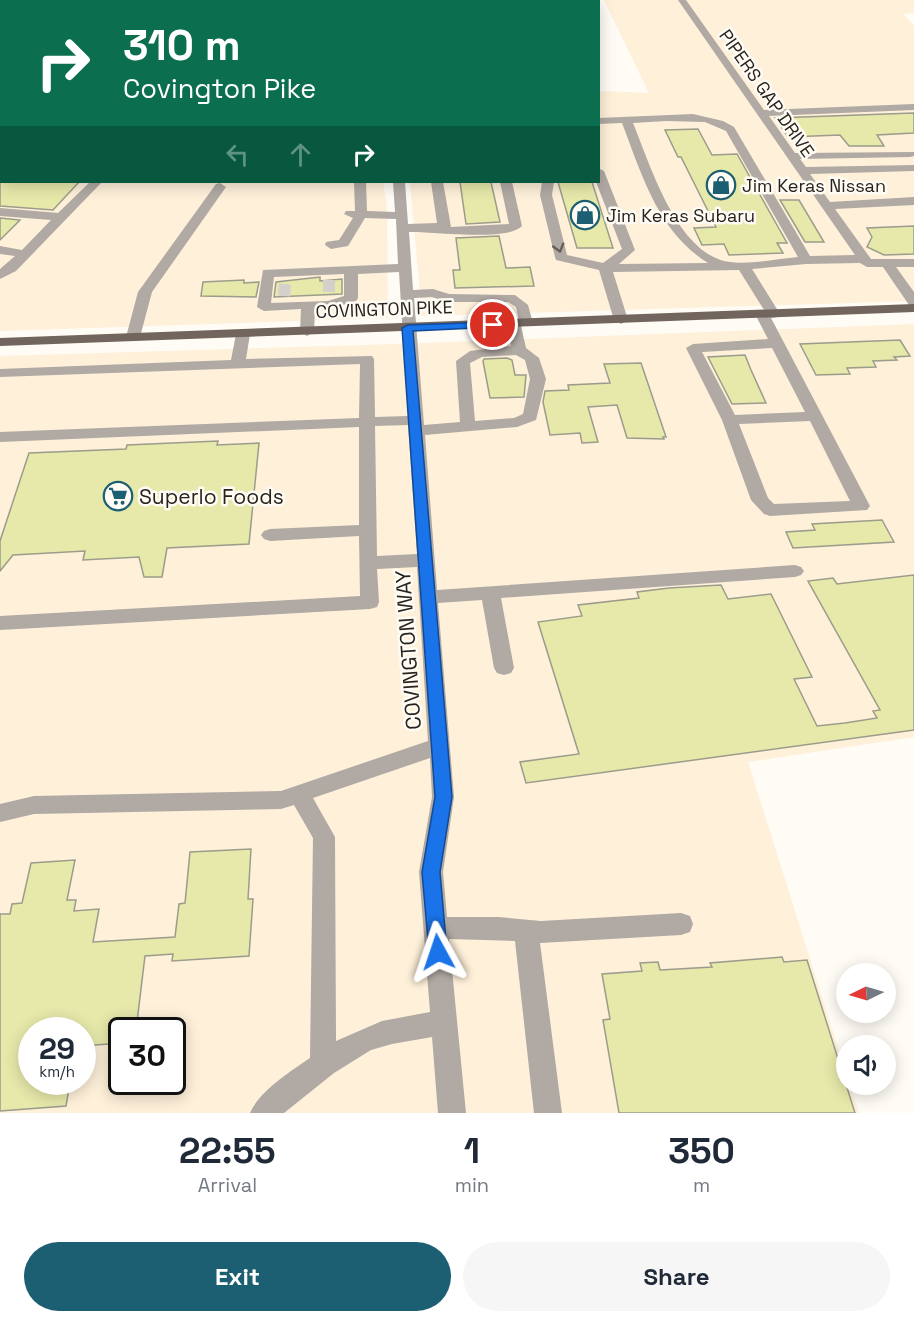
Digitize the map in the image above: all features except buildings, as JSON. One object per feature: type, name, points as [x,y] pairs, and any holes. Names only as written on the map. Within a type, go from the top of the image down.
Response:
[{"type":"main road","name":"COVINGTON PIKE","points":[[0,342],[914,308]]},
{"type":"street","name":"PIPERS GAP DRIVE","points":[[681,0],[866,261]]},
{"type":"street","points":[[761,113],[914,107]]},
{"type":"street","points":[[600,121],[703,118],[721,123],[730,129],[806,260]]},
{"type":"street","points":[[626,120],[668,220],[701,253],[718,263],[743,266]]},
{"type":"street","points":[[791,156],[913,152]]},
{"type":"street","points":[[802,171],[914,168]]},
{"type":"street","points":[[600,176],[629,250],[605,268]]},
{"type":"street","points":[[0,276],[95,183]]},
{"type":"street","points":[[331,245],[343,243],[355,215],[360,183]]},
{"type":"street","name":"COVINGTON WAY","points":[[399,183],[443,797],[431,872],[452,1113]]},
{"type":"street","points":[[437,183],[444,229]]},
{"type":"street","points":[[355,215],[438,227],[450,231],[510,229],[516,226],[506,183]]},
{"type":"street","points":[[133,338],[145,292],[219,187]]},
{"type":"street","points":[[547,188],[561,257],[605,268],[743,266],[806,260],[866,261],[888,265],[914,263]]},
{"type":"street","points":[[826,206],[914,201]]},
{"type":"street","points":[[0,212],[60,217]]},
{"type":"street","points":[[0,250],[24,254]]},
{"type":"street","points":[[888,265],[914,302]]},
{"type":"street","points":[[743,266],[767,314],[778,343],[861,506],[771,510],[760,500],[730,420],[693,348],[778,343]]},
{"type":"street","points":[[351,270],[351,298],[308,305],[284,301],[264,307],[268,273],[286,277],[329,275],[351,270],[404,268]]},
{"type":"street","points":[[605,268],[621,320]]},
{"type":"street","points":[[406,294],[433,293],[448,298],[510,298],[519,301],[524,306],[520,324],[519,350]]},
{"type":"street","points":[[307,332],[308,305]]},
{"type":"street","points":[[238,364],[243,334]]},
{"type":"street","points":[[0,437],[367,422],[468,426],[517,422],[530,417],[538,380],[532,358],[519,350],[477,354],[468,356],[463,361],[468,426]]},
{"type":"street","points":[[0,373],[367,359],[367,530],[370,602],[0,623]]},
{"type":"street","points":[[730,420],[815,416]]},
{"type":"street","points":[[270,535],[367,530]]},
{"type":"street","points":[[368,563],[425,560]]},
{"type":"street","points":[[428,597],[795,571]]},
{"type":"street","points":[[490,592],[504,668]]},
{"type":"street","points":[[0,813],[34,805],[281,800],[439,746]]},
{"type":"street","points":[[299,794],[324,837],[324,1065]]},
{"type":"street","points":[[436,928],[489,927],[552,932],[681,924]]},
{"type":"street","points":[[526,931],[548,1113]]},
{"type":"street","points":[[264,1113],[324,1065],[363,1041],[404,1029],[444,1023]]},
{"type":"shaded area","points":[[604,0],[914,0],[914,13],[903,14],[914,25],[914,301],[422,316],[410,183],[600,183],[600,91],[649,93]]},
{"type":"shaded area","points":[[0,183],[383,183],[387,206],[388,318],[0,331]]},
{"type":"shaded area","points":[[914,324],[914,737],[748,762],[836,1041],[836,1095],[853,1095],[859,1113],[0,1113],[0,356],[397,344]]},
{"type":"tunnel","points":[[329,280],[329,295]]},
{"type":"tunnel","points":[[284,296],[285,282]]},
{"type":"place","name":"Jim Keras Nissan","points":[[721,185]]},
{"type":"place","name":"Jim Keras Subaru","points":[[585,215]]},
{"type":"place","name":"Superlo Foods","points":[[118,496]]},
{"type":"route","points":[[438,952],[431,872],[443,797],[408,328],[493,325]]}]
